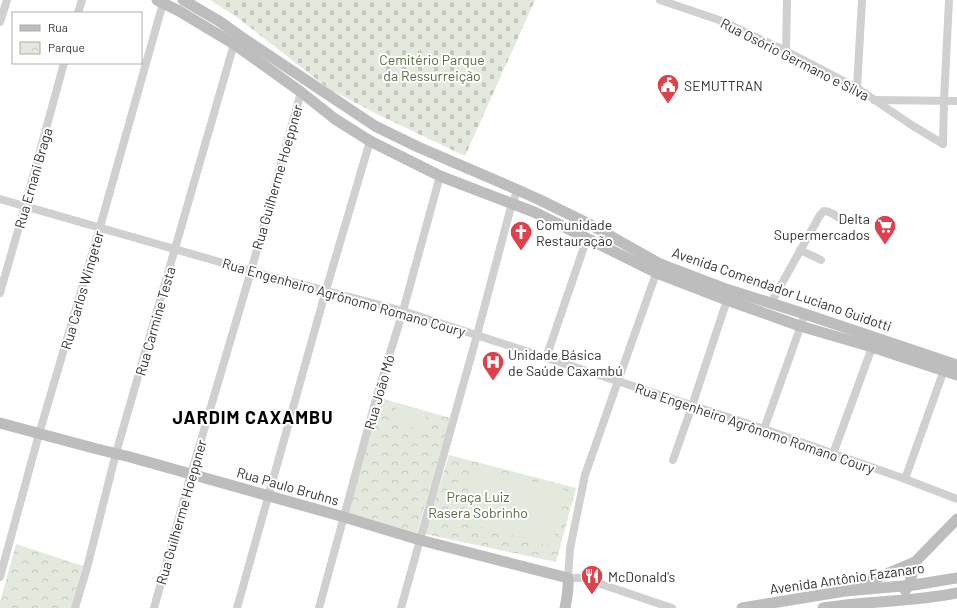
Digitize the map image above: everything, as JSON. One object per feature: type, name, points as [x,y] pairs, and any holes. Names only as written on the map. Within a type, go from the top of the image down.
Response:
[{"type":"main road","name":"Avenida Comendador Luciano Guidotti","points":[[183,0],[219,21],[237,40],[335,119],[370,141],[440,176],[534,212],[587,238],[659,268],[727,300],[800,326],[874,342],[957,364]]},
{"type":"main road","name":"Avenida Comendador Luciano Guidotti","points":[[160,1],[237,40],[375,126],[418,147],[518,190],[591,225],[659,268],[805,314],[957,375]]},
{"type":"main road","name":"Rua Paulo Bruhns","points":[[0,423],[116,453],[344,517],[420,540],[568,578]]},
{"type":"main road","points":[[845,591],[915,562],[957,519]]},
{"type":"main road","points":[[894,601],[909,586],[915,562]]},
{"type":"main road","points":[[893,572],[905,576],[909,586]]},
{"type":"main road","points":[[564,608],[567,600],[568,578]]},
{"type":"main road","name":"Avenida Antônio Fazanaro","points":[[742,608],[845,591],[909,586],[957,578]]},
{"type":"main road","name":"Avenida Antônio Fazanaro","points":[[823,608],[844,604],[937,597],[957,593]]},
{"type":"street","points":[[0,22],[6,0]]},
{"type":"street","points":[[78,12],[82,0]]},
{"type":"street","name":"Rua Osório Germano e Silva","points":[[660,0],[719,20],[786,51],[857,88],[910,124],[944,144],[944,101]]},
{"type":"street","points":[[786,51],[787,0]]},
{"type":"street","points":[[857,88],[862,0]]},
{"type":"street","points":[[944,101],[949,0]]},
{"type":"street","name":"Rua Carlos Wingeter","points":[[0,578],[39,434],[100,227],[160,1]]},
{"type":"street","name":"Rua Carmine Testa","points":[[75,608],[88,564],[116,453],[237,40]]},
{"type":"street","name":"Rua Ernani Braga","points":[[0,293],[64,64]]},
{"type":"street","name":"Rua Guilherme Hoeppner","points":[[154,608],[301,92]]},
{"type":"street","points":[[874,100],[957,101]]},
{"type":"street","points":[[237,608],[326,290],[370,141]]},
{"type":"street","name":"Rua João Mó","points":[[319,608],[377,395],[403,311],[440,176]]},
{"type":"street","points":[[400,608],[477,335],[512,203],[518,190]]},
{"type":"street","name":"Rua Engenheiro Agrônomo Romano Coury","points":[[0,199],[251,271],[403,311],[764,429],[957,499]]},
{"type":"street","points":[[771,303],[820,215],[824,211],[827,211],[842,220]]},
{"type":"street","points":[[546,358],[587,238]]},
{"type":"street","points":[[800,250],[820,260]]},
{"type":"street","points":[[659,268],[585,476],[570,546],[568,578],[583,578],[672,608]]},
{"type":"street","points":[[673,460],[727,300]]},
{"type":"street","points":[[764,429],[805,314]]},
{"type":"street","points":[[833,454],[874,342]]},
{"type":"street","points":[[905,479],[944,370]]},
{"type":"green space","name":"Cemitério Parque da Ressurreição","points":[[210,0],[535,0],[465,156],[383,117],[329,89],[238,18]]},
{"type":"green space","points":[[380,398],[450,418],[417,533],[348,513]]},
{"type":"green space","points":[[398,403],[427,412],[421,430],[392,421]]},
{"type":"green space","name":"Praça Luiz Rasera Sobrinho","points":[[449,455],[576,488],[556,562],[425,534]]},
{"type":"green space","points":[[476,467],[568,491],[551,546],[461,521]]},
{"type":"green space","points":[[16,544],[83,566],[71,608],[0,608],[0,602]]},
{"type":"place","name":"SEMUTTRAN","points":[[668,104]]},
{"type":"place","name":"Delta Supermercados","points":[[885,246]]},
{"type":"place","name":"Comunidade Restauração","points":[[521,252]]},
{"type":"place","name":"Unidade Básica de Saúde Caxambú","points":[[493,382]]},
{"type":"place","name":"McDonald's","points":[[592,596]]},
{"type":"district","name":"JARDIM CAXAMBU","points":[[253,417]]}]
